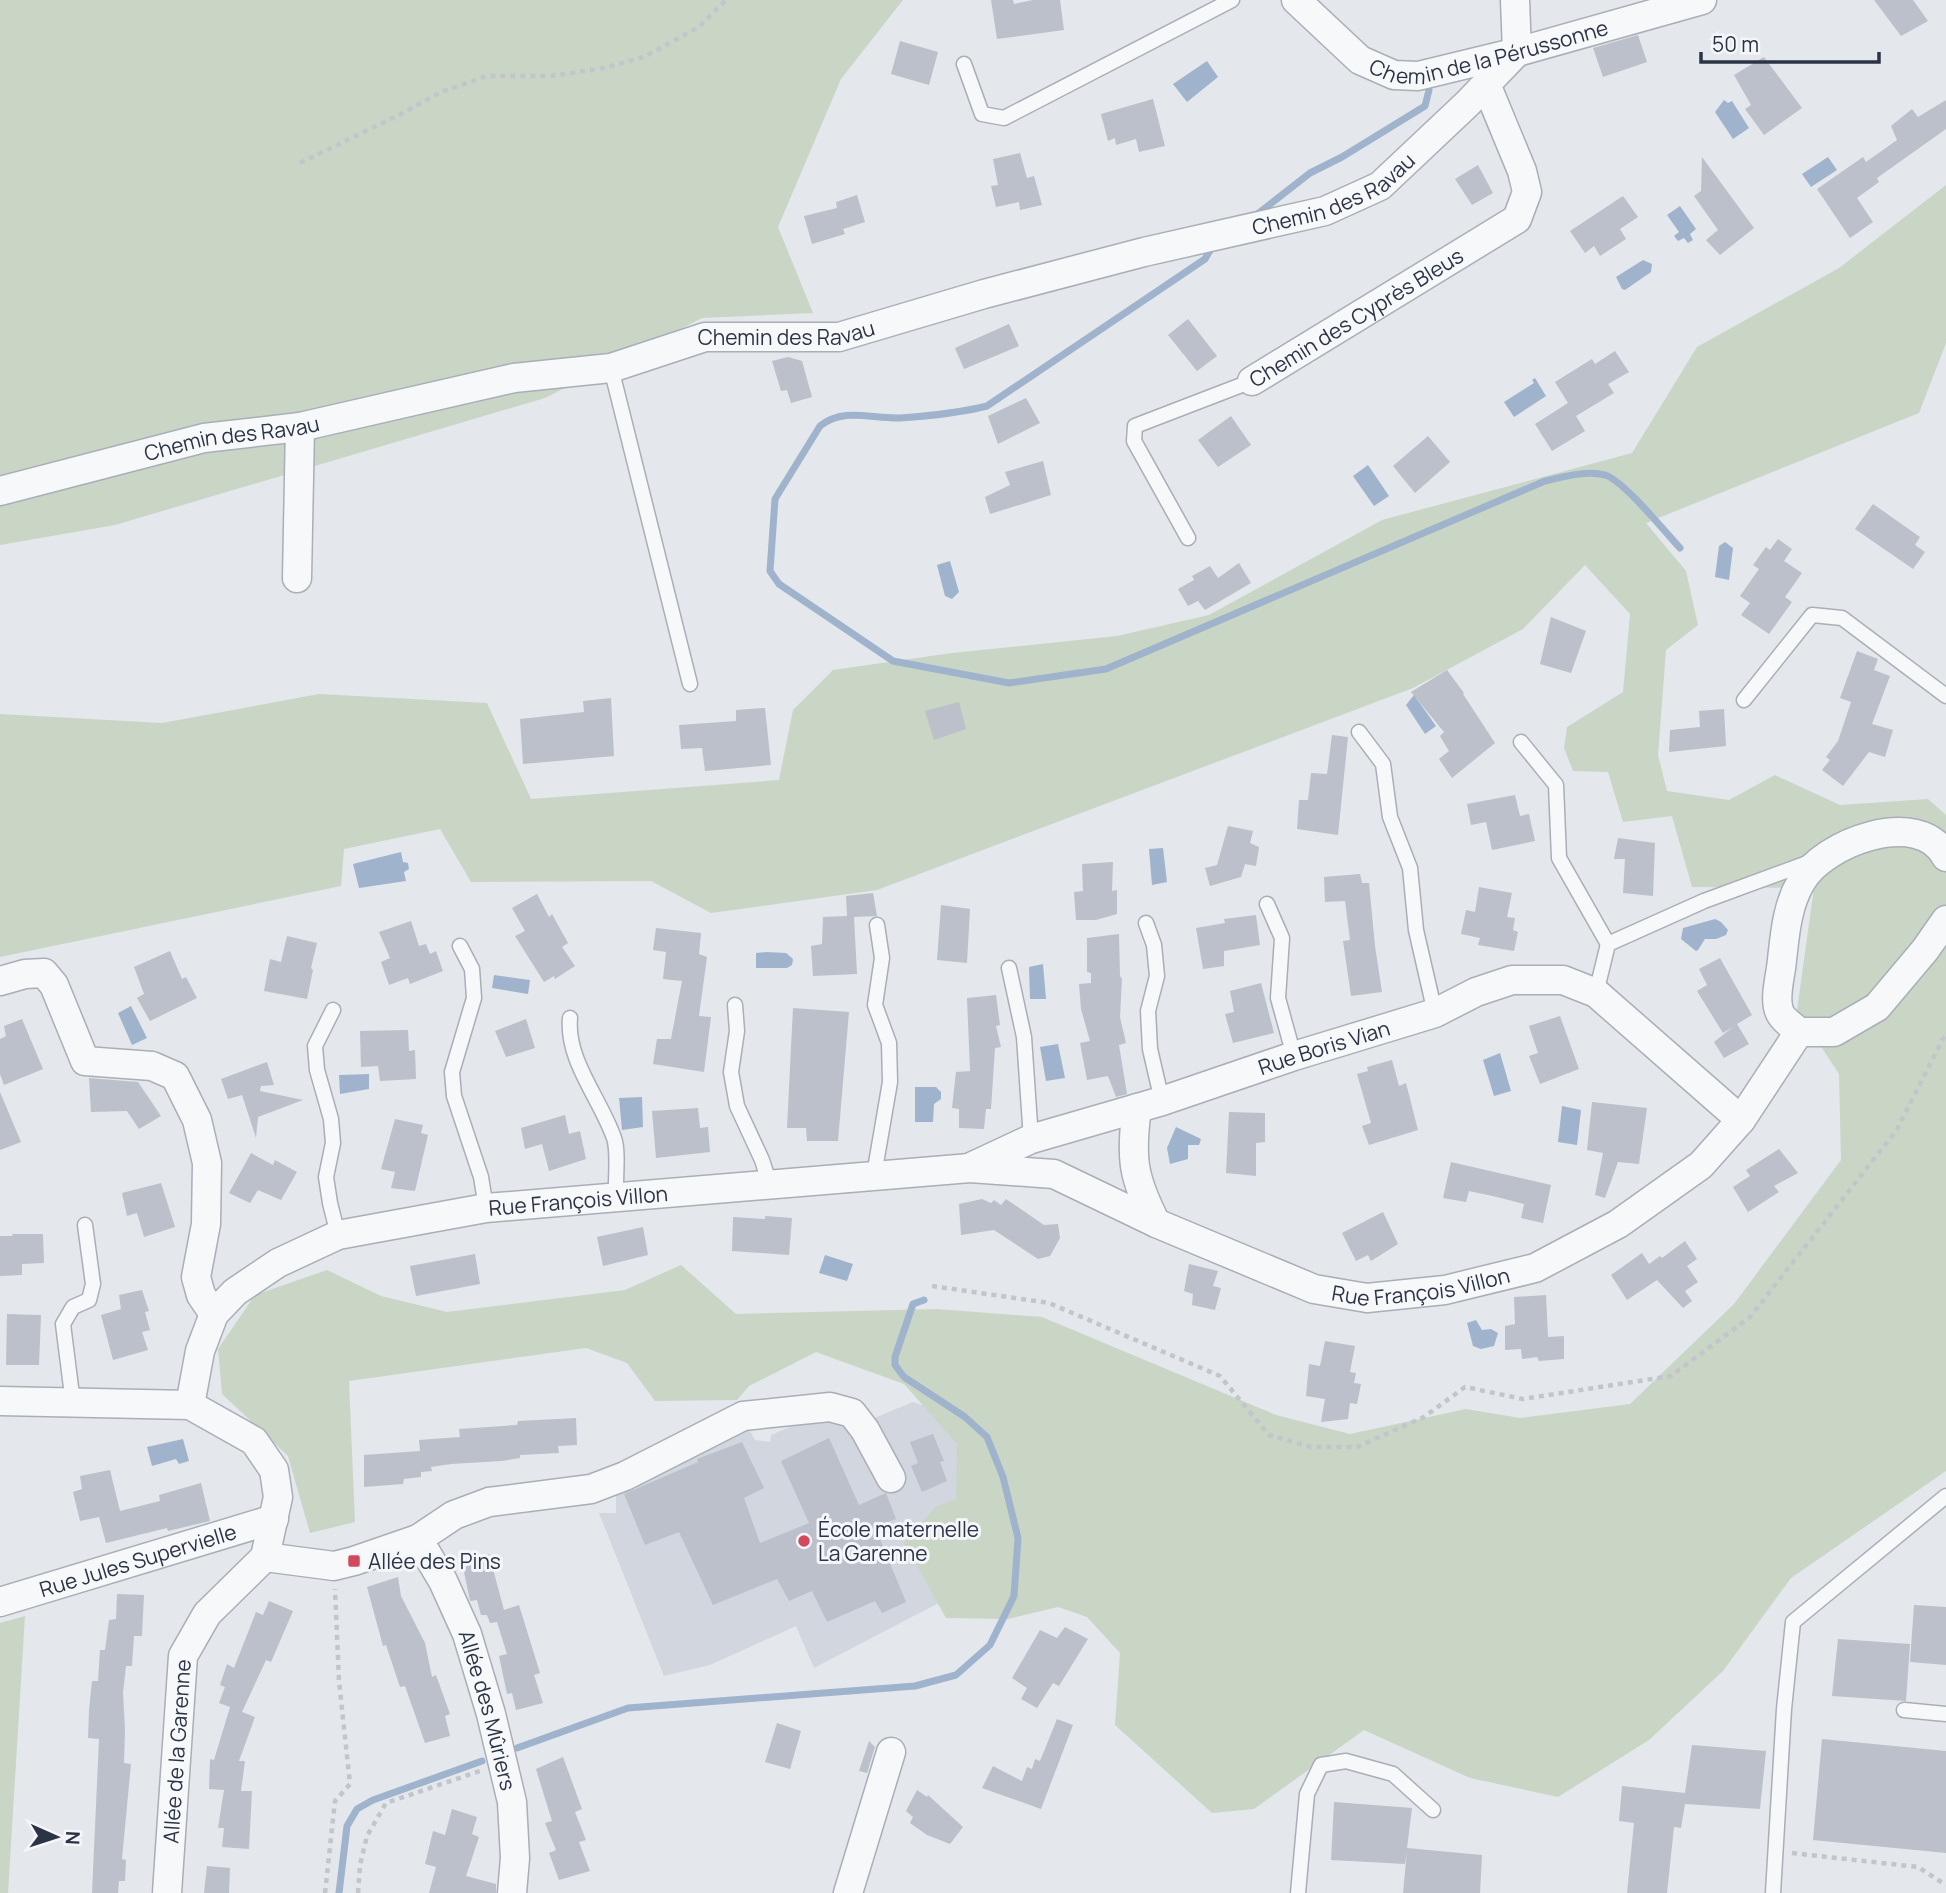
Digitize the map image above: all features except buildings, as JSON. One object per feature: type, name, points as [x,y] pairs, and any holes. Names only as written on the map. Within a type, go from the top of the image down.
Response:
[{"type":"street","name":"Chemin de la Pérussonne","points":[[1296,0],[1360,60],[1394,75],[1418,76],[1702,0]]},
{"type":"street","points":[[1515,0],[1517,51]]},
{"type":"street","name":"Chemin des Ravau","points":[[0,491],[204,438],[300,427],[514,378],[611,368],[705,337],[839,337],[984,294],[1144,252],[1325,211],[1380,186],[1517,51]]},
{"type":"street","name":"Chemin des Cyprès Bleus","points":[[1252,381],[1517,219],[1527,192],[1522,171],[1486,84]]},
{"type":"street","points":[[297,578],[300,427]]},
{"type":"street","points":[[1946,857],[1942,849],[1916,832],[1890,831],[1824,857],[1801,881],[1787,918],[1778,998],[1780,1013],[1799,1032],[1834,1032],[1877,1007],[1925,950],[1946,920]]},
{"type":"street","points":[[0,981],[25,974],[44,974],[54,985],[85,1061],[152,1066],[175,1076],[197,1119],[207,1163],[206,1224],[196,1277],[201,1295],[214,1314],[200,1351],[190,1405]]},
{"type":"street","name":"Rue Boris Vian","points":[[1031,1139],[1150,1105],[1294,1056],[1435,1013],[1476,992],[1512,980],[1563,980],[1596,993],[1741,1120]]},
{"type":"street","name":"Rue François Villon","points":[[214,1314],[235,1292],[278,1263],[338,1235],[486,1208],[970,1168],[1054,1174],[1156,1223],[1314,1289],[1367,1298],[1446,1290],[1535,1268],[1618,1224],[1702,1166],[1741,1120],[1799,1032]]},
{"type":"street","points":[[1150,1105],[1132,1146],[1135,1174],[1143,1199],[1156,1223]]},
{"type":"street","name":"Rue François Villon","points":[[970,1168],[1031,1139]]},
{"type":"street","points":[[0,1401],[190,1405],[254,1441],[274,1470],[278,1497],[265,1557],[334,1566],[418,1539],[454,1515],[489,1502],[591,1489],[625,1476],[743,1416],[830,1407],[852,1413],[865,1430],[891,1478]]},
{"type":"street","name":"Rue Jules Supervielle","points":[[0,1602],[274,1519]]},
{"type":"street","name":"Allée des Mûriers","points":[[418,1539],[443,1581],[467,1634],[504,1763],[512,1802],[515,1858],[512,1893]]},
{"type":"street","name":"Allée de la Garenne","points":[[167,1893],[183,1656],[207,1614],[265,1557]]},
{"type":"street","points":[[848,1893],[891,1752]]},
{"type":"lane","points":[[964,64],[982,114],[1004,118],[1232,0]]},
{"type":"lane","points":[[611,368],[691,684]]},
{"type":"lane","name":"Chemin des Cyprès Bleus","points":[[1188,538],[1134,442],[1135,426],[1252,381]]},
{"type":"lane","points":[[1744,700],[1812,615],[1842,618],[1946,696]]},
{"type":"lane","points":[[1359,732],[1383,764],[1390,817],[1410,868],[1416,930],[1435,1013]]},
{"type":"lane","points":[[1521,742],[1556,785],[1559,858],[1608,944],[1596,993]]},
{"type":"lane","points":[[1608,944],[1704,901],[1824,857]]},
{"type":"lane","points":[[1267,904],[1282,939],[1278,998],[1294,1056]]},
{"type":"lane","points":[[1146,923],[1154,945],[1157,976],[1148,1011],[1150,1105]]},
{"type":"lane","points":[[874,1174],[890,1082],[889,1043],[875,1005],[882,958],[877,925]]},
{"type":"lane","points":[[460,946],[472,969],[474,998],[452,1072],[454,1096],[481,1177],[486,1208]]},
{"type":"lane","points":[[1009,968],[1024,1037],[1031,1139]]},
{"type":"lane","points":[[735,1005],[737,1031],[731,1072],[737,1106],[762,1160],[770,1185]]},
{"type":"lane","points":[[333,1010],[315,1046],[317,1070],[331,1119],[333,1143],[326,1177],[338,1235]]},
{"type":"lane","points":[[570,1018],[568,1035],[574,1055],[615,1141],[616,1197]]},
{"type":"lane","points":[[73,1403],[63,1324],[73,1307],[89,1300],[93,1284],[85,1225]]},
{"type":"lane","points":[[1773,1893],[1784,1709],[1794,1622],[1946,1496]]},
{"type":"lane","points":[[1904,1710],[1946,1714]]},
{"type":"lane","points":[[1298,1893],[1307,1794],[1321,1765],[1346,1761],[1393,1774],[1433,1810]]},
{"type":"path","points":[[300,163],[440,92],[487,76],[551,76],[604,68],[644,57],[699,27],[726,0]]},
{"type":"path","points":[[932,1286],[1049,1303],[1062,1308],[1220,1376],[1269,1435],[1311,1447],[1357,1447],[1424,1417],[1465,1387],[1523,1399],[1671,1376],[1750,1317],[1896,1131],[1946,1033]]},
{"type":"path","points":[[325,1893],[335,1801],[350,1784],[339,1681],[334,1566]]},
{"type":"path","points":[[358,1893],[360,1865],[368,1836],[386,1803],[504,1763]]},
{"type":"path","points":[[1776,1851],[1918,1867],[1946,1885]]},
{"type":"shaded area","name":"École maternelle La Garenne","points":[[913,1402],[958,1417],[1002,1570],[814,1668],[796,1626],[710,1665],[664,1676],[599,1513],[616,1513],[616,1493],[747,1426],[755,1440],[770,1442],[771,1435],[814,1417],[867,1421]]},
{"type":"green space","points":[[0,0],[903,0],[841,79],[778,227],[813,313],[702,318],[545,398],[115,525],[0,545]]},
{"type":"green space","points":[[1946,185],[1946,343],[1919,413],[1646,523],[1686,571],[1698,625],[1666,650],[1658,755],[1667,791],[1729,800],[1775,775],[1840,805],[1928,799],[1946,815],[1946,1471],[1791,1578],[1723,1671],[1649,1740],[1558,1797],[1470,1778],[1364,1730],[1254,1809],[1212,1813],[1115,1725],[1120,1653],[1087,1617],[1058,1607],[1008,1619],[946,1618],[904,1543],[935,1507],[956,1499],[957,1444],[904,1384],[816,1352],[749,1386],[737,1400],[655,1401],[627,1363],[586,1348],[349,1381],[355,1522],[310,1533],[288,1456],[222,1394],[218,1349],[255,1295],[327,1270],[381,1296],[447,1312],[625,1290],[681,1265],[736,1314],[937,1309],[1042,1317],[1276,1415],[1350,1434],[1466,1409],[1520,1418],[1630,1404],[1734,1304],[1841,1160],[1839,1074],[1797,1010],[1814,888],[1692,887],[1672,816],[1623,822],[1608,772],[1573,771],[1564,748],[1567,727],[1623,692],[1630,614],[1585,565],[1523,629],[1413,688],[877,890],[711,913],[651,881],[471,882],[440,829],[344,849],[341,886],[0,957],[0,714],[162,723],[319,694],[487,703],[531,799],[779,780],[793,710],[833,670],[952,653],[1117,636],[1209,615],[1382,520],[1632,453],[1697,347],[1839,268]]},
{"type":"green space","points":[[25,1616],[8,1893],[0,1893],[0,1623]]},
{"type":"water","points":[[1207,61],[1218,77],[1187,102],[1173,84]]},
{"type":"water","points":[[1724,100],[1728,103],[1732,101],[1749,128],[1733,139],[1715,112]]},
{"type":"water","points":[[1828,157],[1837,170],[1811,187],[1802,174]]},
{"type":"water","points":[[1680,206],[1696,229],[1690,234],[1693,240],[1688,243],[1684,238],[1678,241],[1674,236],[1679,232],[1667,215]]},
{"type":"water","points":[[1643,260],[1652,264],[1651,272],[1625,290],[1622,289],[1616,277]]},
{"type":"water","points":[[1535,378],[1546,396],[1514,417],[1504,402],[1534,383],[1532,380]]},
{"type":"water","points":[[1368,465],[1389,496],[1374,506],[1353,476]]},
{"type":"water","points":[[1725,542],[1733,548],[1729,580],[1715,577],[1719,546]]},
{"type":"water","points":[[950,561],[959,592],[952,599],[945,596],[937,565]]},
{"type":"water","points":[[1414,695],[1436,726],[1425,734],[1406,705]]},
{"type":"water","points":[[1163,848],[1167,882],[1152,885],[1149,849]]},
{"type":"water","points":[[401,852],[403,862],[408,863],[409,869],[404,872],[406,881],[359,888],[353,864]]},
{"type":"water","points":[[1715,919],[1728,930],[1726,935],[1705,939],[1696,951],[1681,939],[1683,928]]},
{"type":"water","points":[[756,953],[786,953],[793,959],[792,965],[787,968],[756,968]]},
{"type":"water","points":[[1043,964],[1046,999],[1030,999],[1029,967]]},
{"type":"water","points":[[494,975],[530,980],[528,994],[492,988]]},
{"type":"water","points":[[131,1006],[147,1038],[132,1045],[118,1013]]},
{"type":"water","points":[[1058,1044],[1065,1078],[1046,1081],[1040,1047]]},
{"type":"water","points":[[1500,1053],[1511,1091],[1494,1096],[1483,1060]]},
{"type":"water","points":[[369,1074],[369,1089],[340,1094],[339,1075]]},
{"type":"water","points":[[915,1087],[936,1087],[941,1092],[941,1099],[934,1104],[933,1122],[915,1122]]},
{"type":"water","points":[[642,1097],[643,1127],[622,1130],[619,1098]]},
{"type":"water","points":[[1562,1106],[1581,1110],[1577,1145],[1558,1142]]},
{"type":"water","points":[[1176,1127],[1201,1139],[1199,1145],[1188,1145],[1188,1159],[1170,1164],[1167,1148]]},
{"type":"water","points":[[825,1255],[853,1264],[847,1281],[819,1273]]},
{"type":"water","points":[[1476,1320],[1482,1330],[1491,1329],[1498,1333],[1494,1346],[1481,1349],[1473,1346],[1467,1323]]},
{"type":"water","points":[[183,1439],[189,1461],[179,1464],[176,1459],[152,1466],[147,1447]]},
{"type":"waterway","points":[[1255,216],[1310,173],[1342,157],[1425,106],[1429,90]]},
{"type":"waterway","points":[[1212,247],[1205,259],[987,406],[900,418],[848,415],[829,420],[820,426],[775,499],[770,571],[779,584],[893,661],[1009,683],[1106,669],[1545,481],[1567,476],[1597,474],[1613,479],[1633,496],[1680,548]]},
{"type":"waterway","points":[[517,1748],[628,1708],[915,1686],[956,1675],[990,1645],[1014,1596],[1018,1538],[1003,1477],[987,1437],[965,1417],[904,1377],[895,1365],[895,1357],[913,1304],[924,1300]]},
{"type":"waterway","points":[[339,1893],[347,1826],[357,1809],[373,1800],[482,1761]]},
{"type":"place","name":"École maternelle La Garenne","points":[[804,1541]]},
{"type":"place","name":"Allée des Pins","points":[[354,1561]]}]
